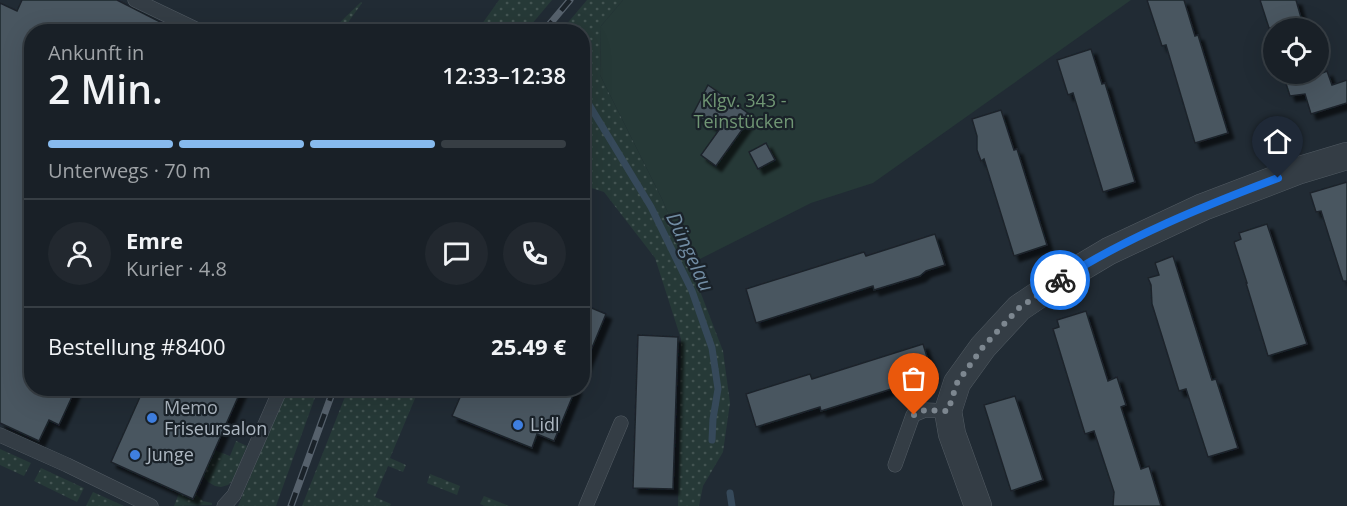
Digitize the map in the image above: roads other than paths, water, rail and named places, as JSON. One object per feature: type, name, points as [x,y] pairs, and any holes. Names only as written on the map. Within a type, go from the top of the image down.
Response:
[{"type":"street","points":[[978,506],[952,434],[948,411],[957,383],[983,347],[1019,308],[1109,251],[1215,202],[1300,170],[1347,156]]},
{"type":"lane","points":[[135,0],[185,24]]},
{"type":"lane","points":[[224,506],[234,495],[277,396]]},
{"type":"lane","points":[[895,465],[914,415],[925,410],[948,411]]},
{"type":"lane","points":[[586,506],[621,423]]},
{"type":"lane","points":[[0,435],[151,506]]},
{"type":"waterway","name":"Düngelau","points":[[590,106],[651,207],[692,291],[712,348],[718,389],[712,440]]},
{"type":"waterway","name":"Düngelau","points":[[730,493],[732,506]]},
{"type":"railway","points":[[550,24],[570,0]]},
{"type":"railway","points":[[291,506],[331,396]]},
{"type":"place","name":"Memo Friseursalon","points":[[152,418]]},
{"type":"place","name":"Lidl","points":[[518,425]]},
{"type":"place","name":"Junge","points":[[135,455]]},
{"type":"park label","name":"Klgv. 343 - Teinstücken","points":[[744,111]]}]
